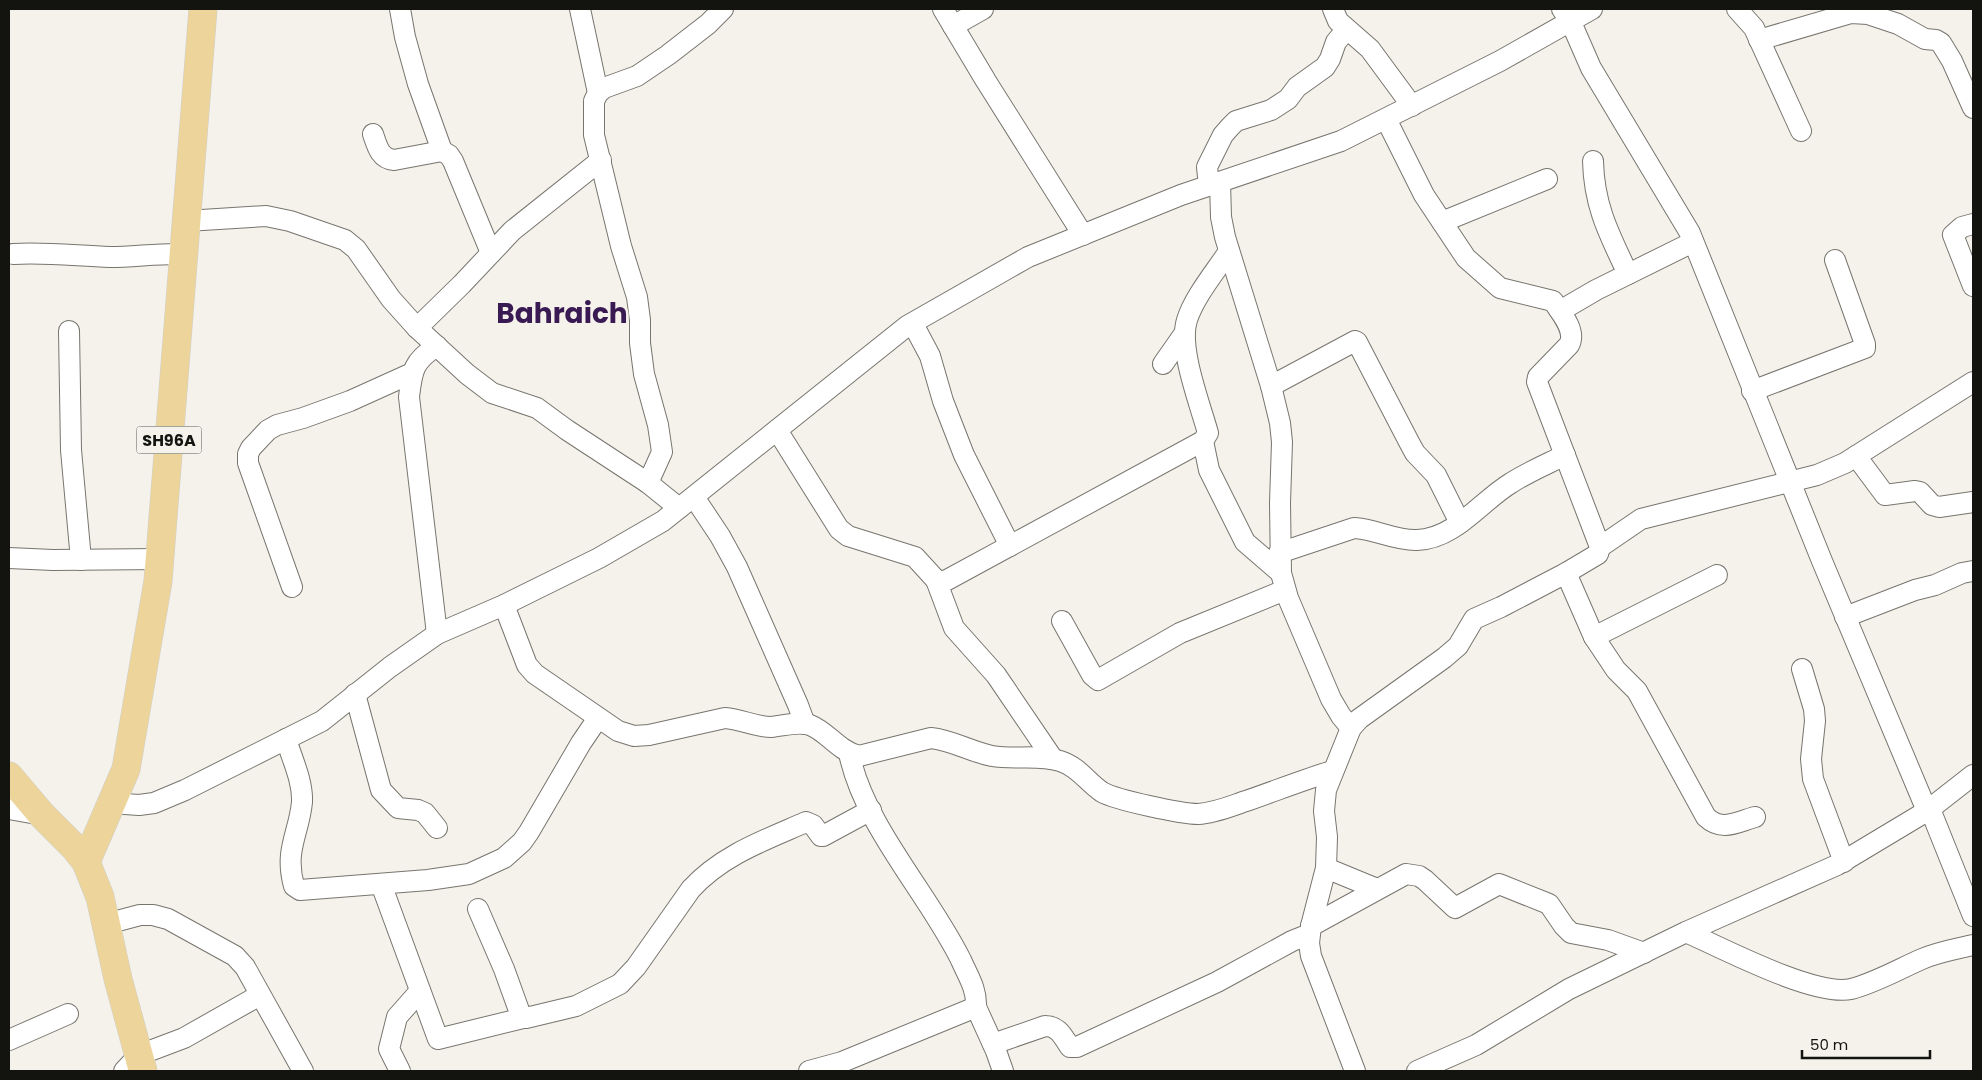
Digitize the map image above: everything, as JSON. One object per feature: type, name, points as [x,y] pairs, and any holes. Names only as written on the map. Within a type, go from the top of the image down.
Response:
[{"type":"main road","name":"SH96A","points":[[86,862],[126,769],[156,590],[160,560],[203,9]]},
{"type":"main road","points":[[9,776],[86,862],[100,897],[136,1066]]},
{"type":"street","points":[[400,9],[405,38],[418,84],[442,151],[454,161],[491,253]]},
{"type":"street","points":[[580,9],[598,93]]},
{"type":"street","points":[[648,483],[662,452],[660,434],[644,374],[637,297],[621,246],[594,135],[594,101],[598,93],[604,88],[637,76],[668,55],[708,24],[723,9]]},
{"type":"street","points":[[983,9],[948,17],[1083,235]]},
{"type":"street","points":[[1333,9],[1338,22],[1370,49],[1412,106]]},
{"type":"street","points":[[111,803],[139,805],[154,803],[185,790],[322,721],[390,666],[437,634],[599,558],[663,521],[913,324],[1028,257],[1181,195],[1341,141],[1500,61],[1566,14],[1592,9]]},
{"type":"street","points":[[1737,9],[1754,28],[1801,131]]},
{"type":"street","points":[[1759,40],[1851,12],[1876,17],[1898,24],[1925,39],[1936,40],[1941,43],[1952,61],[1973,108]]},
{"type":"street","points":[[1566,14],[1591,68],[1690,233],[1752,391],[1845,617],[1973,916]]},
{"type":"street","points":[[1346,30],[1336,42],[1325,67],[1297,87],[1288,99],[1270,110],[1236,121],[1224,135],[1207,167],[1214,184],[1229,251],[1280,423],[1282,442],[1280,553],[1283,582],[1331,699],[1351,728]]},
{"type":"street","points":[[1355,1071],[1311,956],[1310,931],[1326,868],[1327,837],[1324,811],[1326,790],[1332,771],[1351,728],[1359,719],[1458,646],[1474,619],[1501,608],[1566,573],[1598,554],[1600,547],[1537,382],[1538,377],[1571,340],[1572,334],[1553,301],[1500,288],[1466,258],[1424,195],[1386,119]]},
{"type":"street","points":[[372,134],[382,155],[388,160],[442,151]]},
{"type":"street","points":[[417,328],[512,231],[538,208],[601,160]]},
{"type":"street","points":[[1593,161],[1597,202],[1606,228],[1628,274]]},
{"type":"street","points":[[1442,222],[1547,178]]},
{"type":"street","points":[[186,221],[266,216],[290,221],[346,240],[356,249],[391,298],[417,328],[467,374],[492,393],[537,408],[648,483],[686,503]]},
{"type":"street","points":[[1973,224],[1962,226],[1953,235],[1973,286]]},
{"type":"street","points":[[1560,311],[1628,274],[1693,242]]},
{"type":"street","points":[[936,580],[947,580],[1203,441],[1208,433],[1187,359],[1184,334],[1187,319],[1195,304],[1229,251]]},
{"type":"street","points":[[13,254],[56,253],[108,257],[153,253],[183,254]]},
{"type":"street","points":[[1752,391],[1864,348],[1865,344],[1836,260]]},
{"type":"street","points":[[913,324],[930,356],[943,401],[964,455],[1010,546]]},
{"type":"street","points":[[69,331],[71,450],[81,560]]},
{"type":"street","points":[[1163,364],[1184,334]]},
{"type":"street","points":[[1270,386],[1358,342],[1415,453],[1436,476],[1460,523]]},
{"type":"street","points":[[437,346],[426,353],[412,373],[409,398],[437,634]]},
{"type":"street","points":[[292,586],[248,463],[248,454],[251,448],[268,430],[277,425],[350,401],[412,373]]},
{"type":"street","points":[[1600,547],[1641,519],[1817,475],[1845,464],[1973,382]]},
{"type":"street","points":[[777,430],[839,529],[857,540],[915,556],[936,580],[954,628],[996,675],[1053,759]]},
{"type":"street","points":[[1203,441],[1209,470],[1245,542],[1283,582]]},
{"type":"street","points":[[1280,553],[1354,528],[1363,528],[1417,541],[1431,538],[1460,523],[1509,484],[1565,455]]},
{"type":"street","points":[[1856,456],[1885,495],[1920,492],[1932,505],[1939,507],[1973,502]]},
{"type":"street","points":[[657,465],[686,503],[720,536],[737,567],[805,724]]},
{"type":"street","points":[[9,558],[160,560]]},
{"type":"street","points":[[1845,617],[1915,590],[1935,586],[1962,573],[1973,571]]},
{"type":"street","points":[[1566,573],[1594,636],[1616,670],[1637,691],[1706,817],[1719,826],[1755,817]]},
{"type":"street","points":[[1594,636],[1717,575]]},
{"type":"street","points":[[1062,620],[1092,675],[1098,680],[1180,633],[1283,582]]},
{"type":"street","points":[[504,604],[527,665],[531,670],[544,681],[618,731],[634,736],[649,736],[725,718],[762,726],[805,724],[817,729],[849,753],[859,756],[871,755],[930,738],[948,740],[990,756],[1005,758],[1044,757],[1053,759],[1076,768],[1102,792],[1114,797],[1198,814],[1219,810],[1332,771]]},
{"type":"street","points":[[1802,669],[1814,710],[1815,721],[1811,759],[1813,779],[1844,862]]},
{"type":"street","points":[[355,694],[381,790],[398,808],[418,810],[425,814],[437,828]]},
{"type":"street","points":[[286,739],[302,793],[302,804],[290,853],[294,886],[300,890],[428,880],[470,874],[504,858],[522,842],[529,832],[581,743],[598,718]]},
{"type":"street","points":[[849,753],[856,783],[882,831],[936,913],[974,988],[976,1007],[993,1044],[1002,1071]]},
{"type":"street","points":[[1417,1071],[1476,1045],[1569,989],[1644,952],[1844,862],[1929,810],[1973,775]]},
{"type":"street","points":[[9,809],[42,815]]},
{"type":"street","points":[[380,884],[438,1039],[576,1006],[620,984],[636,967],[691,889],[702,877],[745,848],[806,822],[813,825],[821,836],[871,810]]},
{"type":"street","points":[[1326,868],[1377,889]]},
{"type":"street","points":[[993,1044],[1050,1026],[1058,1030],[1070,1047],[1077,1048],[1217,982],[1310,931],[1377,889],[1406,874],[1419,876],[1454,908],[1499,884],[1549,904],[1571,933],[1608,940],[1644,952]]},
{"type":"street","points":[[478,909],[523,1018]]},
{"type":"street","points":[[106,924],[140,915],[152,915],[168,919],[235,956],[245,967],[303,1071]]},
{"type":"street","points":[[1686,932],[1792,978],[1833,990],[1850,989],[1924,958],[1973,945]]},
{"type":"street","points":[[400,1071],[389,1049],[397,1017],[420,991]]},
{"type":"street","points":[[136,1066],[260,995]]},
{"type":"street","points":[[810,1071],[842,1062],[976,1007]]},
{"type":"street","points":[[9,1040],[68,1014]]},
{"type":"district","name":"Bahraich","points":[[562,313]]}]
